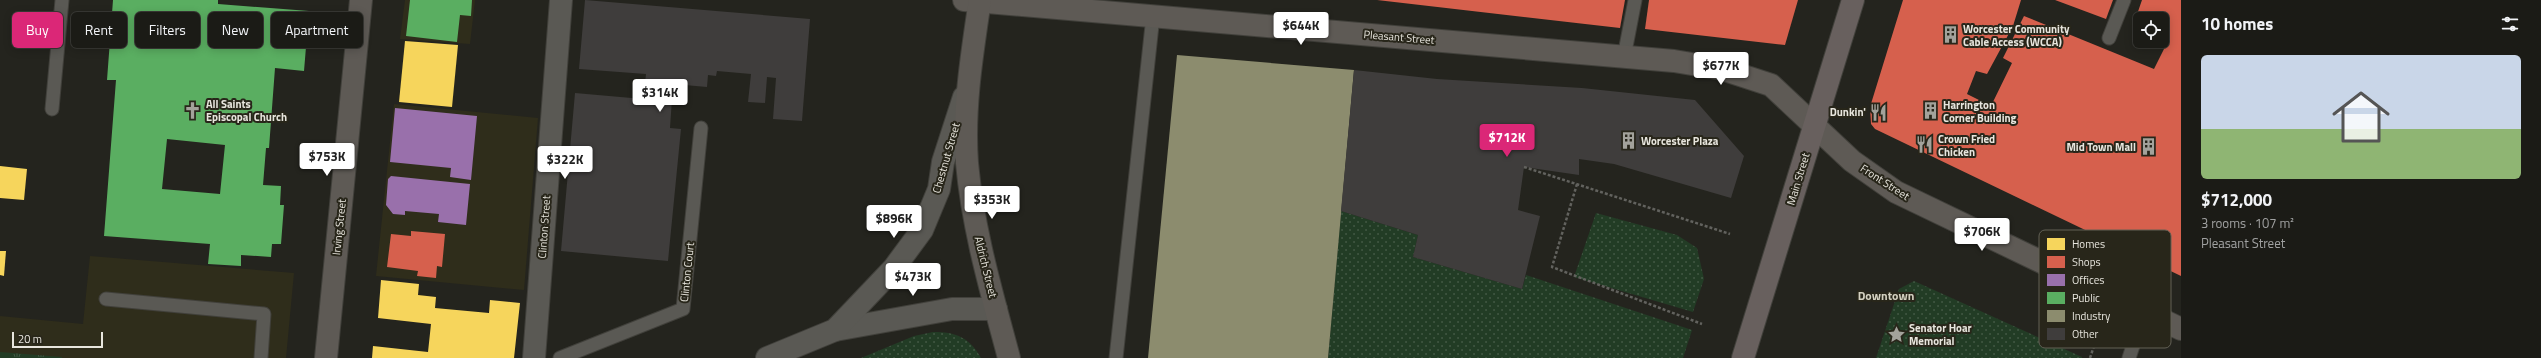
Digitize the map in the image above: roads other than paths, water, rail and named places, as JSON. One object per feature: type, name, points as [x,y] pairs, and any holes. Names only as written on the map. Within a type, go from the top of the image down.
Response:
[{"type":"main road","name":"Irving Street","points":[[326,358],[361,0]]},
{"type":"main road","name":"Main Street","points":[[1743,358],[1853,0]]},
{"type":"main road","name":"Pleasant Street","points":[[974,1],[1700,64],[1739,73],[1771,85],[1793,103],[1814,127]]},
{"type":"main road","name":"Chestnut Street","points":[[968,82],[974,1]]},
{"type":"main road","name":"Aldrich Street","points":[[968,82],[967,162],[979,244],[1009,358]]},
{"type":"main road","name":"Front Street","points":[[1814,127],[1852,161],[1896,192],[2039,261]]},
{"type":"main road","name":"Front Street","points":[[2171,324],[2181,329]]},
{"type":"street","name":"Clinton Street","points":[[534,358],[562,0]]},
{"type":"street","name":"Chestnut Street","points":[[767,358],[835,330],[894,268],[922,230],[939,189],[944,162],[968,82]]},
{"type":"street","name":"Aldrich Street","points":[[835,330],[952,308],[996,309]]},
{"type":"lane","points":[[52,109],[62,0]]},
{"type":"lane","points":[[1624,57],[1635,0]]},
{"type":"lane","points":[[2109,38],[2124,0]]},
{"type":"lane","points":[[1116,358],[1153,16]]},
{"type":"lane","name":"Clinton Court","points":[[560,358],[683,308],[701,128]]},
{"type":"lane","points":[[106,300],[264,314],[261,358]]},
{"type":"lane","points":[[2129,358],[2132,348]]},
{"type":"place","name":"Worcester Community Cable Access (WCCA)","points":[[1950,35]]},
{"type":"place","name":"All Saints Episcopal Church","points":[[193,110]]},
{"type":"place","name":"Harrington Corner Building","points":[[1930,111]]},
{"type":"place","name":"Dunkin'","points":[[1879,112]]},
{"type":"place","name":"Worcester Plaza","points":[[1628,141]]},
{"type":"place","name":"Crown Fried Chicken","points":[[1925,145]]},
{"type":"place","name":"Mid Town Mall","points":[[2149,147]]},
{"type":"place","name":"Senator Hoar Memorial","points":[[1896,334]]},
{"type":"district","name":"Downtown","points":[[1886,296]]}]
